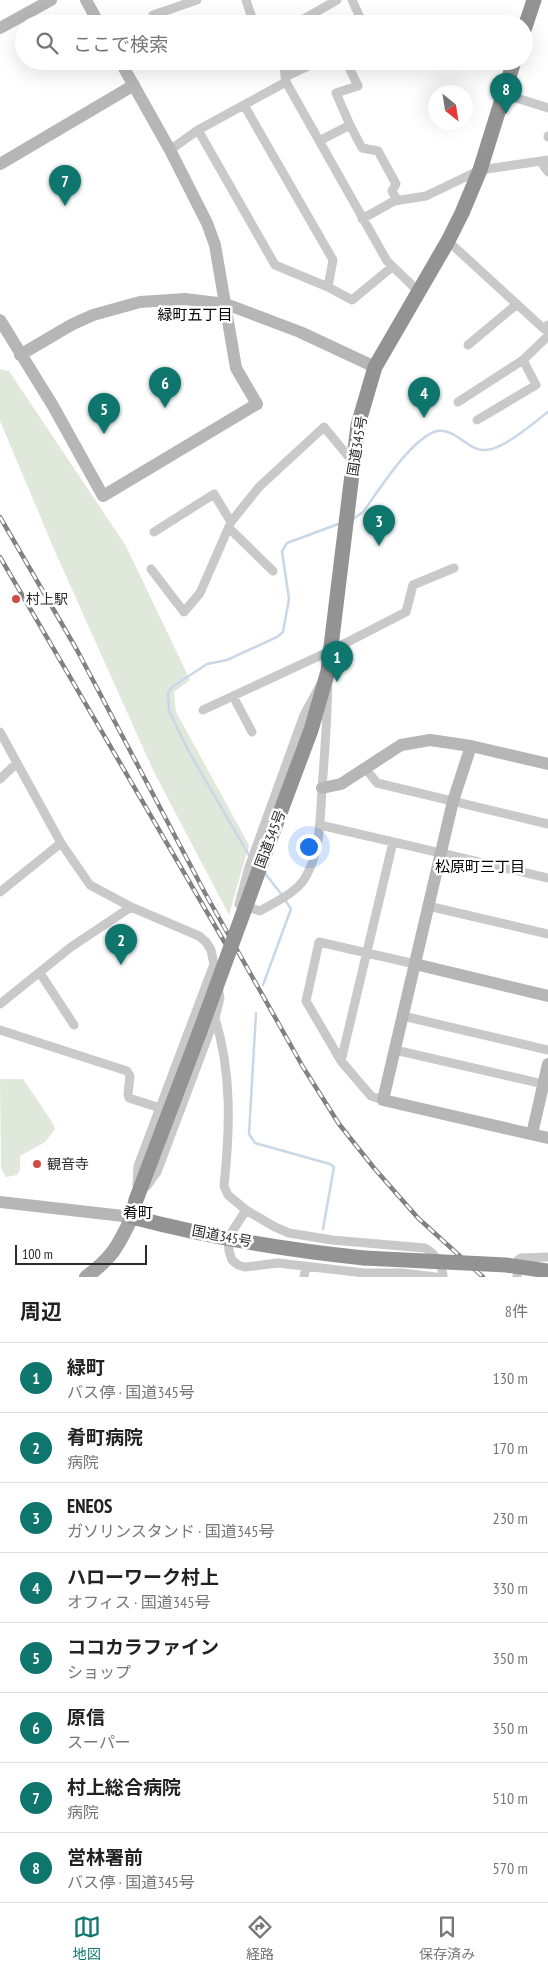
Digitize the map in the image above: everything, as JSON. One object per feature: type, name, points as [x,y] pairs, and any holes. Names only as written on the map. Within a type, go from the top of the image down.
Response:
[{"type":"highway","points":[[529,15],[534,0]]},
{"type":"highway","name":"国道345号","points":[[511,70],[480,170],[448,241],[375,368],[358,425],[328,671],[311,730],[136,1200],[132,1217],[228,1238],[314,1253],[364,1258],[506,1265],[548,1271]]},
{"type":"main road","points":[[86,1277],[118,1248],[132,1217]]},
{"type":"street","points":[[24,15],[51,0]]},
{"type":"street","points":[[86,0],[94,15]]},
{"type":"street","points":[[153,15],[198,0]]},
{"type":"street","points":[[246,0],[251,15]]},
{"type":"street","points":[[310,15],[336,0]]},
{"type":"street","points":[[352,0],[359,15]]},
{"type":"street","points":[[0,28],[15,20]]},
{"type":"street","points":[[0,320],[53,406],[103,496],[257,404],[236,368],[215,246],[207,223],[170,150],[125,70]]},
{"type":"street","points":[[284,70],[286,79],[362,219],[392,267],[419,292]]},
{"type":"street","points":[[170,150],[198,130],[302,70]]},
{"type":"street","points":[[350,70],[358,86],[336,93],[362,148],[378,151],[396,184],[392,191],[397,200]]},
{"type":"street","points":[[0,164],[134,85]]},
{"type":"street","points":[[504,94],[548,108]]},
{"type":"street","points":[[244,105],[332,260],[328,288]]},
{"type":"street","points":[[319,142],[350,125]]},
{"type":"street","points":[[198,130],[275,265],[352,300],[392,267]]},
{"type":"street","points":[[362,219],[397,200],[426,196],[480,170],[546,160],[548,172]]},
{"type":"street","points":[[448,241],[547,331],[523,360],[458,402]]},
{"type":"street","points":[[20,355],[71,325],[116,307],[163,299],[184,299],[226,304],[300,332],[375,368]]},
{"type":"street","points":[[468,345],[517,304]]},
{"type":"street","points":[[478,420],[536,384],[523,360]]},
{"type":"street","points":[[151,569],[184,612],[200,593],[230,525],[259,488],[324,427],[353,462]]},
{"type":"street","points":[[154,532],[214,494],[230,525],[274,571]]},
{"type":"street","points":[[203,710],[332,650],[406,612],[413,585],[454,568]]},
{"type":"street","points":[[328,671],[327,746],[320,826],[312,864],[305,879],[290,893],[260,911],[239,904],[249,867],[304,715],[328,671]]},
{"type":"street","points":[[234,696],[252,732]]},
{"type":"street","points":[[0,732],[61,843],[90,885],[131,907],[199,936],[211,950],[220,998],[215,1018],[157,1172],[136,1200]]},
{"type":"street","points":[[322,788],[341,784],[402,745],[430,740],[471,746],[548,764]]},
{"type":"street","points":[[383,1100],[453,801],[471,746]]},
{"type":"street","points":[[0,779],[17,763]]},
{"type":"street","points":[[365,768],[377,782],[548,824]]},
{"type":"street","points":[[320,826],[548,878]]},
{"type":"street","points":[[342,1060],[393,842]]},
{"type":"street","points":[[0,892],[61,843]]},
{"type":"street","points":[[428,906],[548,934]]},
{"type":"street","points":[[0,1004],[71,947],[131,907]]},
{"type":"street","points":[[548,996],[319,942],[306,1001],[342,1060],[371,1096],[548,1138]]},
{"type":"street","points":[[136,1200],[138,1166],[214,964]]},
{"type":"street","points":[[40,973],[74,1025]]},
{"type":"street","points":[[403,1016],[548,1050]]},
{"type":"street","points":[[215,1018],[225,1055],[230,1118],[224,1188],[228,1195],[246,1210],[289,1233],[332,1240],[425,1248],[434,1254],[443,1271],[443,1277]]},
{"type":"street","points":[[0,1030],[127,1071],[130,1076],[129,1098],[160,1108]]},
{"type":"street","points":[[395,1050],[546,1084]]},
{"type":"street","points":[[532,1134],[546,1084],[548,1064]]},
{"type":"street","points":[[0,1202],[132,1217]]},
{"type":"street","points":[[246,1210],[228,1238],[228,1251],[232,1260],[238,1265],[245,1267],[278,1263],[364,1273],[402,1273],[436,1277]]},
{"type":"street","points":[[517,1277],[518,1260],[521,1258],[548,1257]]},
{"type":"street","points":[[304,1277],[306,1266]]},
{"type":"shaded area","points":[[0,369],[9,371],[126,546],[190,680],[174,692],[176,712],[249,845],[229,915],[153,770],[57,556],[0,421]]},
{"type":"shaded area","points":[[0,1079],[23,1079],[55,1129],[45,1142],[20,1156],[20,1170],[17,1175],[6,1177],[1,1168]]},
{"type":"waterway","points":[[353,519],[363,512],[405,456],[424,437],[434,432],[448,432],[479,450],[493,449],[527,429],[548,412]]},
{"type":"waterway","points":[[250,857],[188,750],[169,711],[168,692],[172,687],[207,664],[227,660],[277,637],[283,632],[289,599],[282,551],[287,543],[341,523]]},
{"type":"waterway","points":[[264,872],[282,895]]},
{"type":"waterway","points":[[263,985],[291,909],[285,900]]},
{"type":"waterway","points":[[256,1013],[249,1134],[255,1143],[330,1164],[334,1167],[323,1229]]},
{"type":"railway","points":[[0,517],[77,650],[205,893],[303,1067],[339,1124],[374,1168],[418,1218],[483,1277]]},
{"type":"railway","points":[[0,557],[225,943]]},
{"type":"place","name":"営林署前","points":[[506,114]]},
{"type":"place","name":"村上総合病院","points":[[65,206]]},
{"type":"place","name":"原信","points":[[165,408]]},
{"type":"place","name":"ハローワーク村上","points":[[424,418]]},
{"type":"place","name":"ココカラファイン","points":[[104,434]]},
{"type":"place","name":"ENEOS","points":[[379,546]]},
{"type":"place","name":"村上駅","points":[[16,599]]},
{"type":"place","name":"緑町","points":[[337,682]]},
{"type":"place","name":"肴町病院","points":[[121,965]]},
{"type":"place","name":"観音寺","points":[[37,1164]]},
{"type":"district","name":"緑町五丁目","points":[[195,315]]},
{"type":"district","name":"松原町三丁目","points":[[480,867]]},
{"type":"district","name":"肴町","points":[[138,1213]]}]
